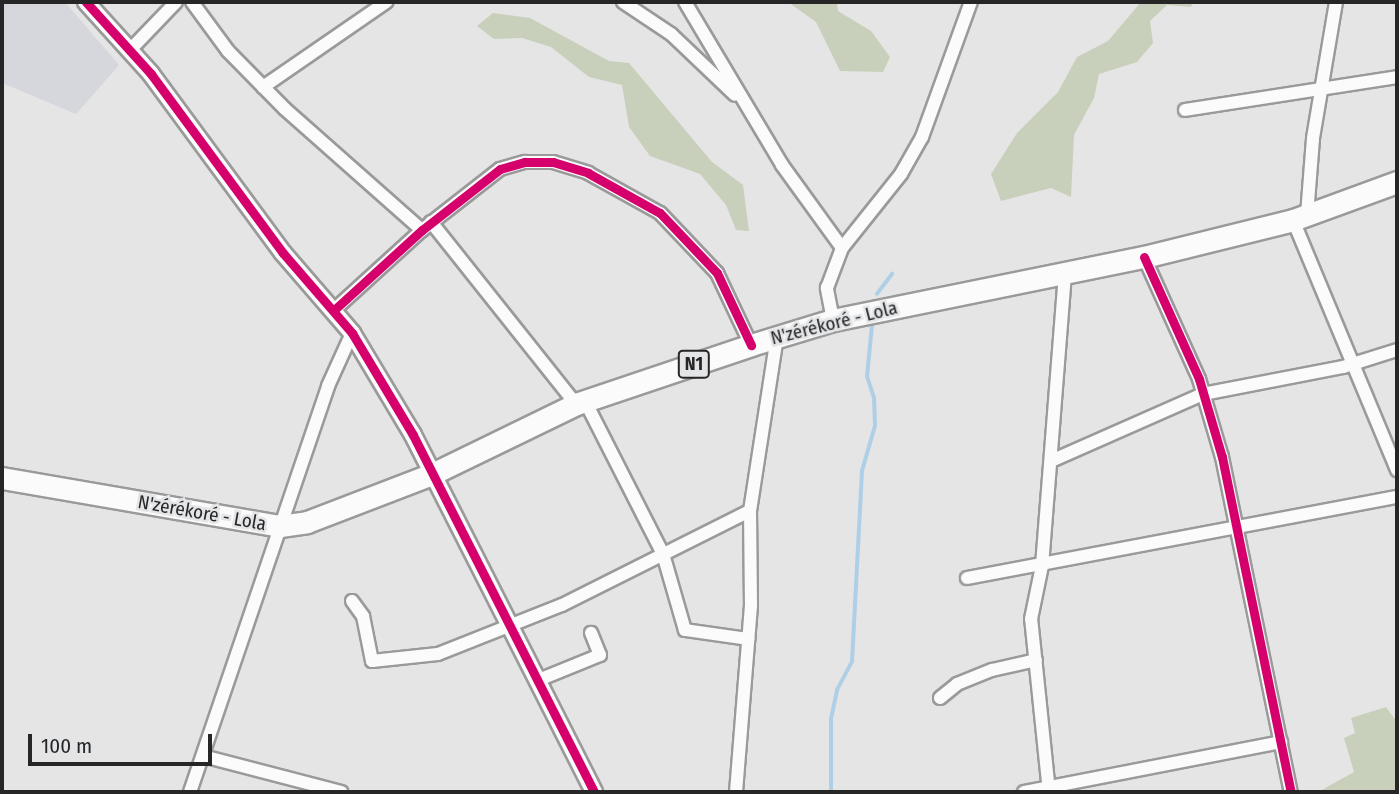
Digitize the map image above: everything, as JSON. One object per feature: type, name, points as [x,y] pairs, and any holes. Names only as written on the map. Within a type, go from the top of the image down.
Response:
[{"type":"highway","name":"N'zérékoré - Lola","points":[[2,478],[280,526],[334,515],[432,474],[581,402],[751,345],[833,320],[1144,257],[1300,217],[1397,182]]},
{"type":"street","points":[[86,2],[131,50],[283,253],[352,332],[432,474],[594,792]]},
{"type":"street","points":[[131,50],[176,2]]},
{"type":"street","points":[[192,2],[228,51],[263,87],[426,226],[581,402],[663,554],[685,630],[748,639]]},
{"type":"street","points":[[263,87],[386,2]]},
{"type":"street","points":[[623,2],[671,34],[741,99]]},
{"type":"street","points":[[685,2],[741,99],[842,248]]},
{"type":"street","points":[[833,320],[827,288],[842,248],[901,174],[922,137],[971,2]]},
{"type":"street","points":[[1336,2],[1300,217],[1353,364],[1397,470]]},
{"type":"street","points":[[1185,110],[1321,86],[1397,77]]},
{"type":"street","points":[[334,310],[426,226],[500,169],[526,162],[553,162],[589,173],[660,213],[717,273],[751,345]]},
{"type":"street","points":[[1144,257],[1203,394],[1236,527],[1291,792]]},
{"type":"street","points":[[1049,790],[1031,619],[1042,566],[1065,275]]},
{"type":"street","points":[[190,792],[328,386],[352,332]]},
{"type":"street","points":[[736,792],[748,639],[750,511],[777,337]]},
{"type":"street","points":[[1051,461],[1203,394],[1353,364],[1397,350]]},
{"type":"street","points":[[967,578],[1397,497]]},
{"type":"street","points":[[352,601],[363,616],[372,661],[438,654],[509,628],[750,511]]},
{"type":"street","points":[[536,681],[600,655],[592,634]]},
{"type":"street","points":[[940,698],[957,684],[992,670],[1035,660]]},
{"type":"street","points":[[1024,792],[1049,790],[1281,742]]},
{"type":"street","points":[[203,755],[341,792]]},
{"type":"shaded area","points":[[2,2],[65,2],[119,65],[76,114],[2,83]]},
{"type":"green space","points":[[788,2],[837,2],[838,11],[871,31],[890,57],[883,72],[840,71],[816,22]]},
{"type":"green space","points":[[1141,2],[1193,2],[1191,7],[1167,5],[1150,21],[1153,43],[1137,62],[1099,74],[1094,98],[1074,135],[1071,197],[1051,188],[1001,201],[991,174],[1017,133],[1058,92],[1077,57],[1108,41]]},
{"type":"green space","points":[[493,13],[530,18],[609,61],[629,63],[712,162],[743,185],[749,231],[736,230],[726,205],[700,174],[650,156],[629,127],[622,85],[589,77],[551,47],[522,38],[494,39],[477,26]]},
{"type":"green space","points":[[1386,707],[1397,722],[1397,792],[1318,792],[1354,772],[1344,738],[1355,733],[1351,718]]},
{"type":"waterway","points":[[877,294],[892,274]]},
{"type":"waterway","points":[[831,792],[831,719],[837,690],[852,662],[862,471],[875,426],[874,398],[867,377],[872,325]]},
{"type":"cycle path","points":[[86,2],[151,74],[283,253],[352,333],[413,435],[594,792]]},
{"type":"cycle path","points":[[334,310],[422,230],[500,169],[525,162],[553,162],[588,173],[660,213],[717,273],[751,345]]},
{"type":"cycle path","points":[[1144,257],[1199,379],[1222,457],[1291,792]]}]
